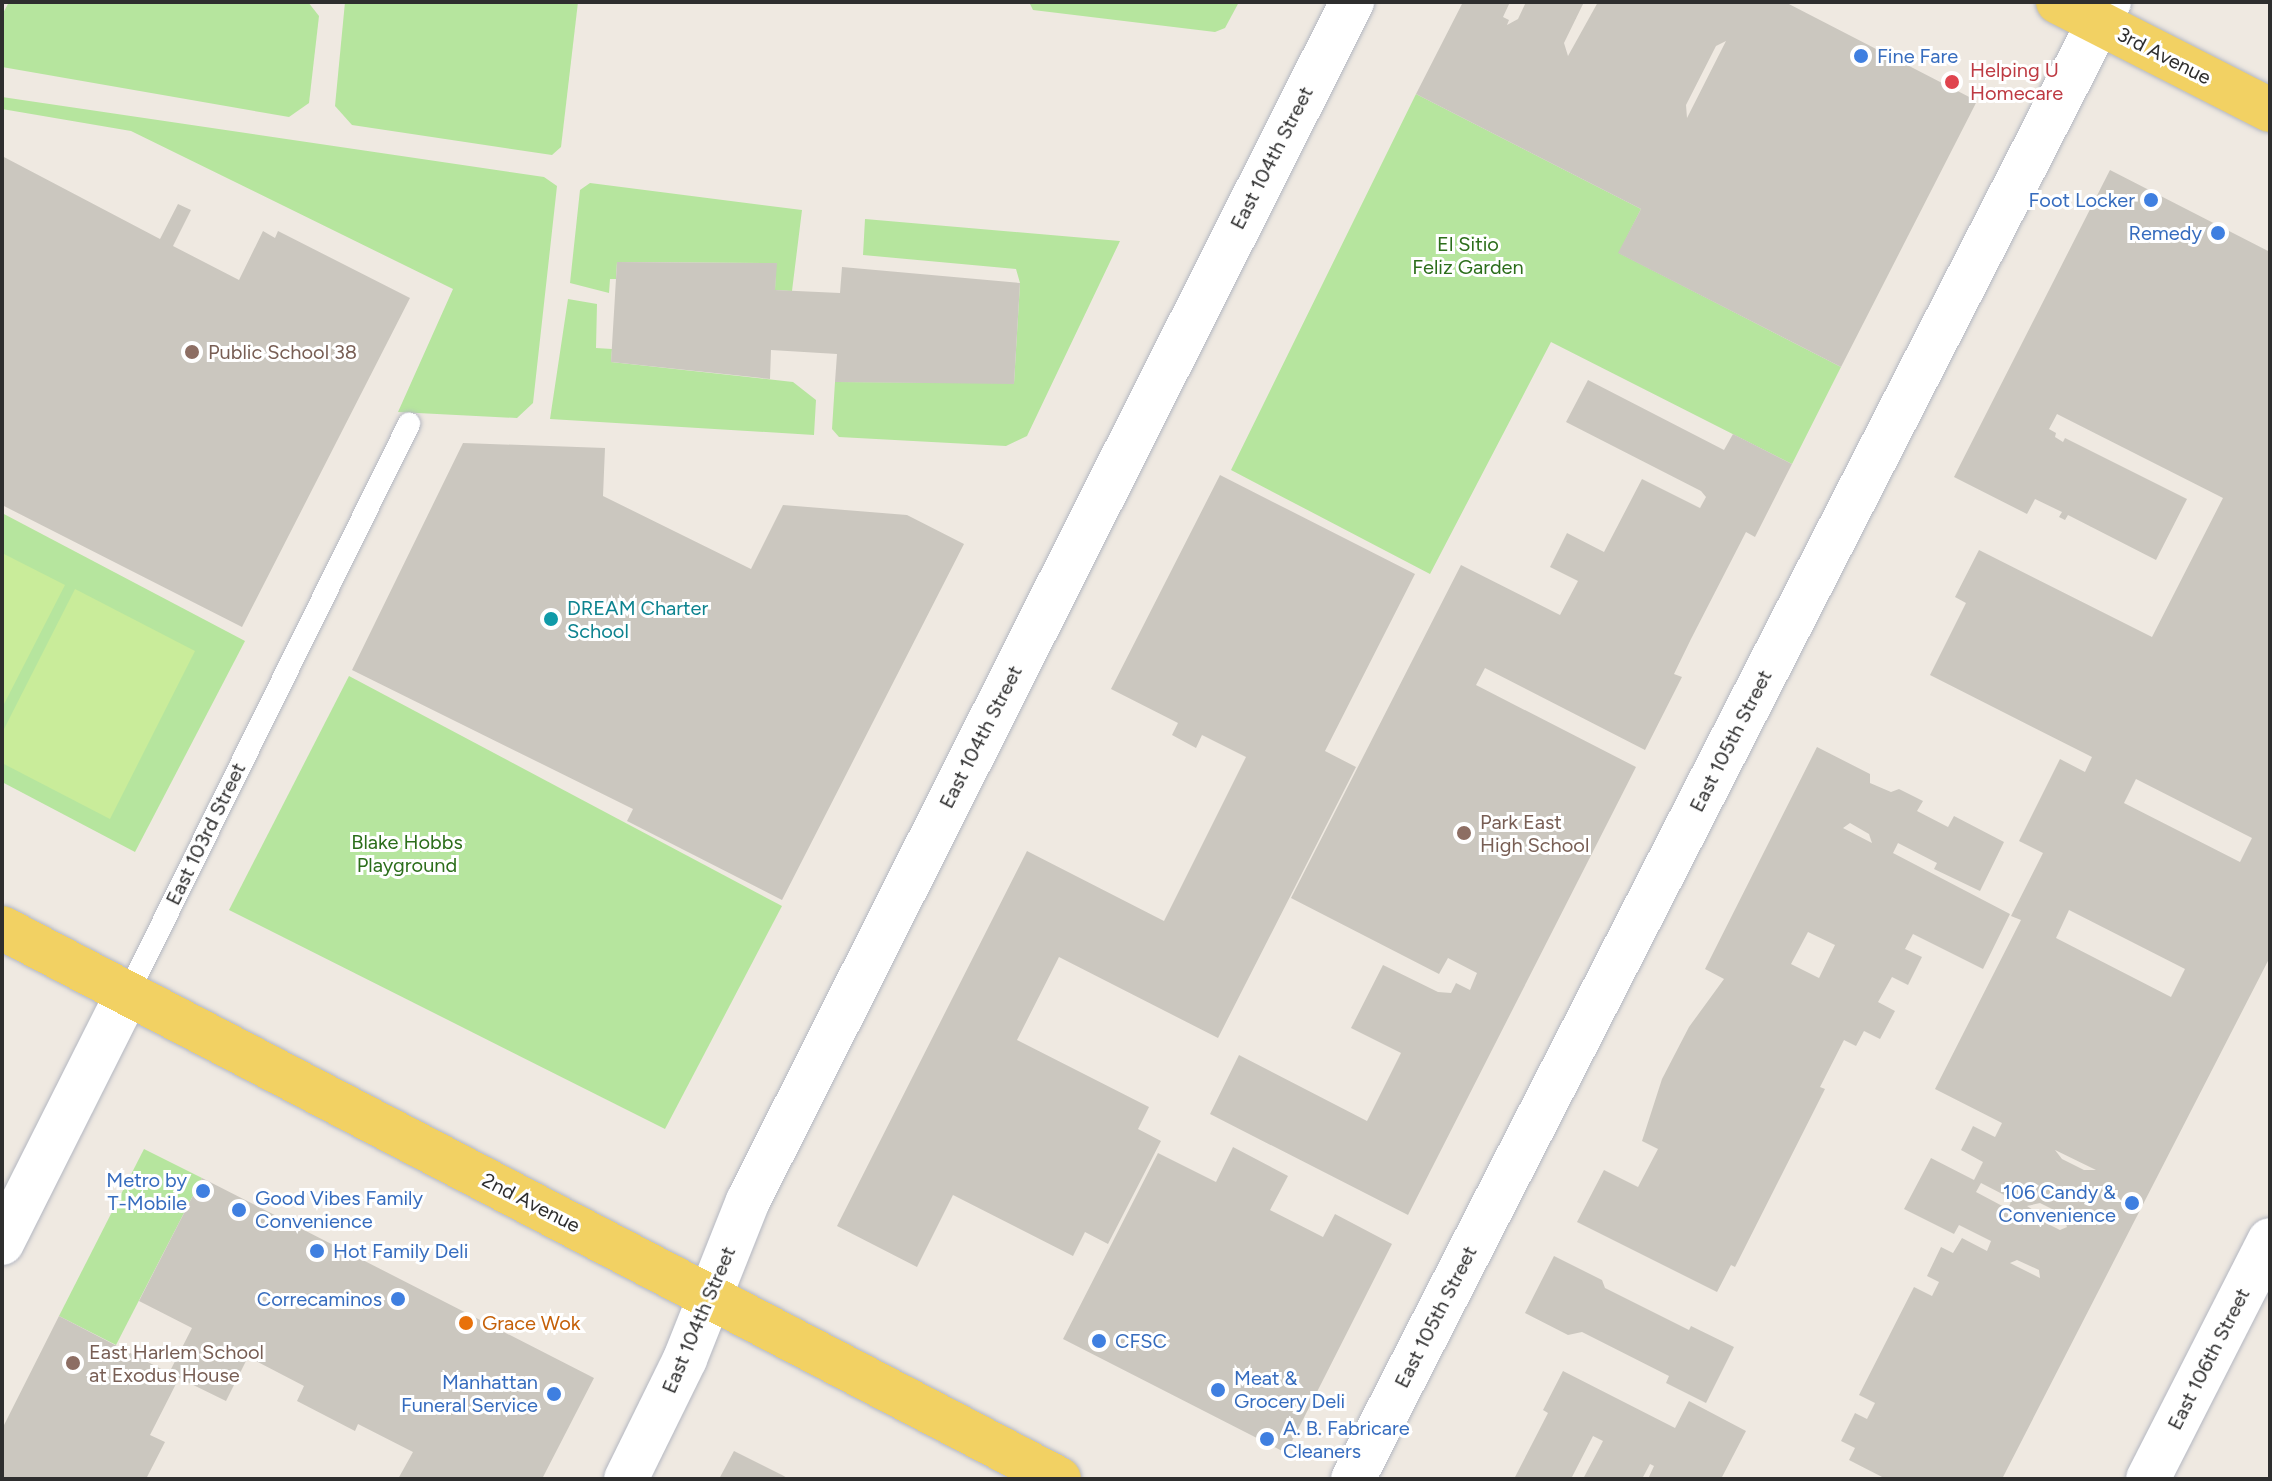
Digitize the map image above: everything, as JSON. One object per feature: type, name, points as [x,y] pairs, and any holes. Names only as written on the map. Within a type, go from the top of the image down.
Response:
[{"type":"main road","name":"3rd Avenue","points":[[2058,2],[2104,12],[2270,110]]},
{"type":"main road","name":"2nd Avenue","points":[[2,928],[712,1295],[1059,1479]]},
{"type":"street","name":"East 104th Street","points":[[626,1479],[672,1387],[755,1187],[1352,2]]},
{"type":"street","name":"East 105th Street","points":[[1353,1479],[2104,12]]},
{"type":"street","name":"East 103rd Street","points":[[2,1243],[128,993]]},
{"type":"street","name":"East 106th Street","points":[[2148,1479],[2270,1240]]},
{"type":"lane","name":"East 103rd Street","points":[[128,993],[409,424]]},
{"type":"green space","points":[[9,2],[308,2],[319,16],[309,103],[289,117],[2,67],[2,15]]},
{"type":"green space","points":[[345,2],[578,2],[561,147],[552,155],[352,125],[335,106]]},
{"type":"green space","points":[[1029,2],[1239,2],[1225,28],[1215,32],[1033,10]]},
{"type":"green space","name":"El Sitio Feliz Garden","points":[[1416,94],[1641,209],[1619,253],[1841,367],[1792,464],[1551,342],[1430,574],[1231,470]]},
{"type":"green space","points":[[2,97],[544,177],[557,186],[533,403],[517,418],[398,412],[453,289],[131,131],[2,109]]},
{"type":"green space","points":[[590,183],[802,210],[792,291],[775,290],[776,263],[617,262],[616,279],[610,279],[609,293],[570,283],[580,190]]},
{"type":"green space","points":[[865,219],[1120,241],[1027,436],[1006,446],[839,437],[832,429],[835,382],[1014,383],[1020,283],[1016,269],[863,255]]},
{"type":"green space","points":[[568,299],[597,304],[596,348],[612,349],[611,362],[793,382],[816,400],[814,435],[550,419]]},
{"type":"green space","points":[[2,513],[245,641],[135,852],[2,782]]},
{"type":"green space","points":[[2,553],[65,585],[2,708]]},
{"type":"green space","points":[[75,589],[195,651],[110,819],[2,763],[2,733]]},
{"type":"green space","name":"Blake Hobbs Playground","points":[[349,676],[782,906],[665,1129],[229,910]]},
{"type":"green space","points":[[144,1149],[202,1178],[116,1345],[59,1316]]},
{"type":"building","points":[[1463,2],[1510,2],[1503,17],[1509,20],[1507,25],[1518,19],[1526,2],[1584,2],[1564,43],[1568,56],[1598,2],[1785,2],[1977,101],[1841,367],[1618,253],[1641,209],[1416,94]],"holes":[[[1726,41],[1687,118],[1686,105],[1716,46]]]},
{"type":"building","name":"Public School 38","points":[[2,156],[160,239],[178,204],[191,210],[173,246],[239,280],[263,231],[275,238],[278,231],[410,298],[242,627],[2,505]]},
{"type":"building","points":[[2110,170],[2270,252],[2270,957],[2002,1479],[1886,1479],[1849,1460],[1855,1448],[1841,1441],[1855,1413],[1867,1419],[1875,1403],[1859,1395],[1914,1287],[1932,1296],[1939,1282],[1927,1276],[1941,1247],[1953,1253],[1962,1238],[1987,1251],[1991,1241],[1959,1225],[1954,1234],[1904,1209],[1931,1158],[1974,1180],[1983,1162],[1961,1150],[1973,1126],[1995,1137],[2002,1123],[1935,1089],[2021,920],[2011,916],[2043,853],[2019,841],[2060,759],[2085,772],[2092,757],[1930,675],[1966,603],[1955,597],[1979,550],[2152,637],[2223,498],[2057,414],[2049,429],[2056,433],[2055,437],[2063,442],[2065,438],[2187,499],[2156,560],[2068,515],[2065,520],[2059,517],[2062,512],[2035,499],[2027,514],[1954,477]],"holes":[[[2136,779],[2252,838],[2240,862],[2124,803]],[[2069,910],[2185,969],[2171,997],[2056,938]],[[2055,1150],[2096,1170],[2084,1170],[2062,1159]],[[1981,1183],[2012,1199],[2008,1209],[1976,1192]],[[2040,1203],[2062,1214],[2067,1227],[2060,1230],[2038,1219],[2035,1211],[2027,1206]],[[2017,1260],[2039,1270],[2040,1278],[2010,1263]]]},
{"type":"building","points":[[617,262],[777,263],[775,290],[840,293],[842,267],[1020,283],[1014,384],[835,382],[837,354],[771,350],[770,379],[611,362]]},
{"type":"building","points":[[1588,380],[1724,450],[1733,434],[1792,464],[1755,537],[1746,532],[1691,639],[1674,674],[1682,677],[1645,750],[1485,668],[1476,685],[1636,767],[1408,1215],[1210,1114],[1239,1055],[1367,1121],[1401,1053],[1351,1028],[1383,965],[1438,992],[1451,993],[1456,983],[1470,990],[1477,973],[1448,958],[1439,974],[1291,898],[1461,565],[1560,615],[1578,581],[1550,567],[1567,533],[1604,552],[1642,479],[1700,508],[1706,497],[1701,491],[1566,422]]},
{"type":"building","points":[[463,443],[605,448],[603,496],[751,569],[783,505],[907,515],[964,544],[782,900],[627,821],[633,809],[352,670]]},
{"type":"building","points":[[1220,475],[1415,574],[1325,751],[1356,767],[1218,1038],[1059,957],[1017,1040],[1149,1107],[1138,1129],[1161,1141],[1108,1244],[1085,1232],[1073,1256],[953,1195],[917,1267],[837,1226],[1027,851],[1164,921],[1246,757],[1202,735],[1196,748],[1172,735],[1178,723],[1111,689]]},
{"type":"building","points":[[1817,747],[1870,774],[1870,783],[1891,792],[1899,789],[1923,801],[1917,811],[1948,827],[1954,816],[2004,842],[1980,891],[1934,869],[1937,863],[1898,843],[1893,853],[2010,914],[1983,969],[1913,934],[1905,949],[1922,957],[1908,985],[1892,977],[1878,1002],[1895,1011],[1880,1039],[1864,1031],[1856,1046],[1844,1040],[1820,1087],[1825,1089],[1735,1267],[1731,1265],[1717,1292],[1577,1222],[1604,1170],[1638,1187],[1658,1149],[1642,1141],[1662,1079],[1689,1027],[1724,979],[1705,969]],"holes":[[[1850,823],[1869,834],[1872,843],[1843,828]],[[1808,932],[1835,945],[1819,978],[1791,964]]]},
{"type":"building","points":[[1233,1147],[1288,1176],[1270,1210],[1323,1237],[1335,1214],[1392,1244],[1286,1453],[1063,1339],[1158,1153],[1216,1182]]},
{"type":"building","points":[[202,1178],[594,1378],[542,1479],[398,1479],[413,1452],[358,1424],[355,1431],[297,1401],[304,1386],[248,1357],[226,1401],[179,1378],[150,1435],[165,1442],[146,1479],[2,1479],[2,1429],[59,1316],[169,1373],[192,1328],[139,1301]]},
{"type":"building","points":[[1554,1256],[1602,1280],[1605,1288],[1689,1330],[1691,1326],[1734,1347],[1706,1403],[1666,1383],[1669,1376],[1582,1332],[1568,1335],[1525,1313]]},
{"type":"building","points":[[1563,1371],[1675,1428],[1689,1401],[1746,1431],[1721,1479],[1648,1479],[1654,1466],[1650,1464],[1642,1479],[1583,1479],[1603,1441],[1593,1436],[1571,1479],[1514,1479],[1548,1413],[1543,1410]]},
{"type":"building","points":[[734,1451],[782,1475],[789,1479],[719,1479]]},
{"type":"place","name":"Fine Fare","points":[[1861,56]]},
{"type":"place","name":"Helping U Homecare","points":[[1952,82]]},
{"type":"place","name":"Foot Locker","points":[[2151,200]]},
{"type":"place","name":"Remedy","points":[[2218,233]]},
{"type":"place","name":"Public School 38","points":[[192,352]]},
{"type":"place","name":"DREAM Charter School","points":[[551,619]]},
{"type":"place","name":"Park East High School","points":[[1464,833]]},
{"type":"place","name":"Metro by T-Mobile","points":[[203,1191]]},
{"type":"place","name":"106 Candy & Convenience","points":[[2132,1203]]},
{"type":"place","name":"Good Vibes Family Convenience","points":[[239,1210]]},
{"type":"place","name":"Hot Family Deli","points":[[317,1251]]},
{"type":"place","name":"Correcaminos","points":[[398,1299]]},
{"type":"place","name":"Grace Wok","points":[[466,1323]]},
{"type":"place","name":"CFSC","points":[[1099,1341]]},
{"type":"place","name":"East Harlem School at Exodus House","points":[[73,1363]]},
{"type":"place","name":"Meat & Grocery Deli","points":[[1218,1390]]},
{"type":"place","name":"Manhattan Funeral Service","points":[[554,1394]]},
{"type":"place","name":"A. B. Fabricare Cleaners","points":[[1267,1439]]}]
